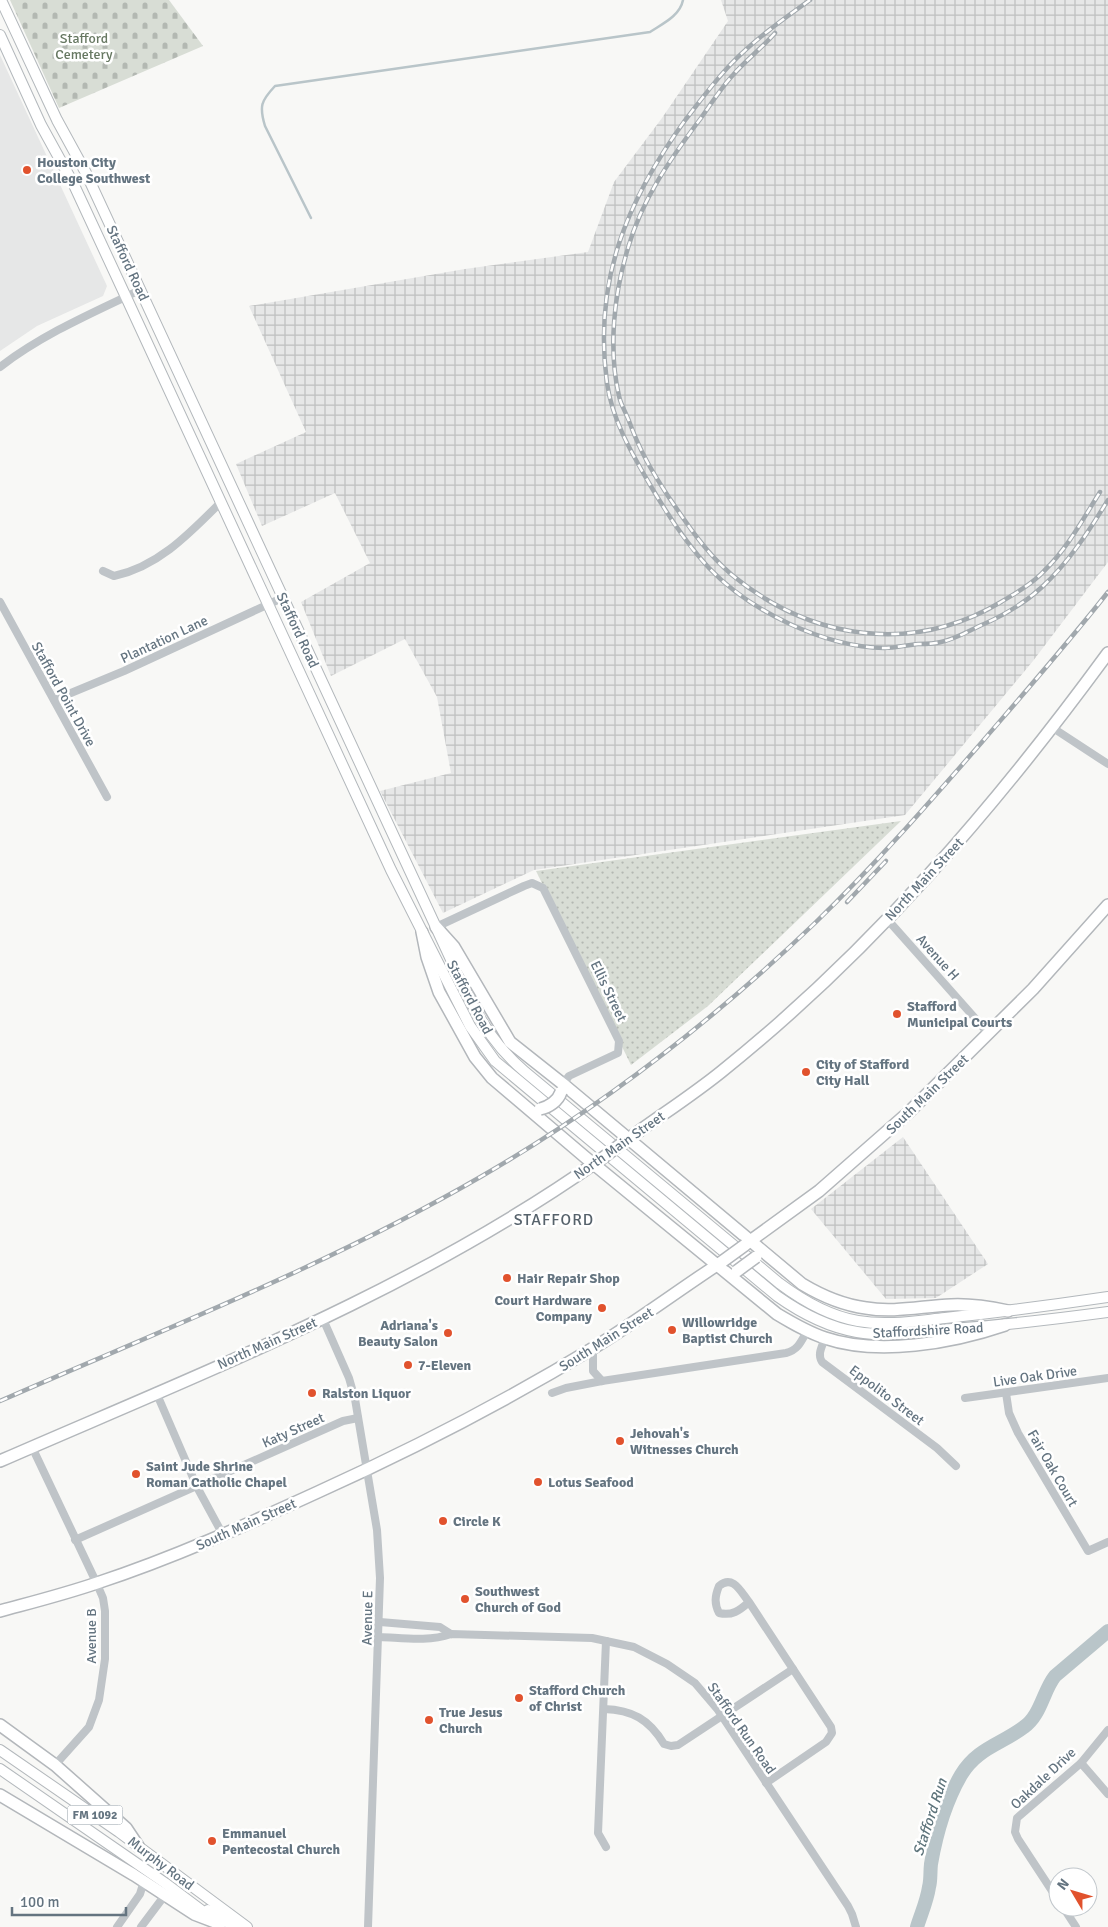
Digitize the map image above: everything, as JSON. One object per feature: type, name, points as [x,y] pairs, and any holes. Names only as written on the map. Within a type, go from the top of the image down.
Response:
[{"type":"highway","name":"North Main Street","points":[[0,1461],[323,1319],[453,1252],[509,1219],[597,1162],[720,1073],[832,973],[887,919],[946,856],[1053,728],[1108,653]]},
{"type":"highway","name":"South Main Street","points":[[0,1611],[97,1584],[223,1535],[367,1470],[463,1423],[593,1348],[720,1263],[819,1191],[909,1112],[989,1034],[1048,973],[1108,905]]},
{"type":"highway","points":[[436,927],[454,947],[510,1042],[625,1142],[802,1284],[820,1294],[850,1305],[868,1309],[888,1310],[952,1304],[980,1305],[1008,1311]]},
{"type":"highway","points":[[422,932],[427,958],[439,992],[462,1036],[475,1057],[492,1078],[536,1110],[737,1276],[777,1314],[807,1331],[825,1338],[844,1343],[894,1347],[976,1335],[1005,1325]]},
{"type":"highway","points":[[536,1110],[546,1108],[559,1098],[562,1088]]},
{"type":"highway","points":[[737,1276],[756,1258],[769,1258]]},
{"type":"highway","points":[[0,1725],[55,1765],[126,1828],[138,1846]]},
{"type":"highway","points":[[0,1795],[144,1881],[194,1914],[222,1925]]},
{"type":"main road","name":"Stafford Road","points":[[1,0],[57,120],[86,173],[476,1013],[499,1047],[524,1071],[677,1198]]},
{"type":"main road","name":"Stafford Road","points":[[0,35],[126,296],[390,870],[470,1026],[495,1061],[669,1206]]},
{"type":"main road","points":[[11,59],[25,54]]},
{"type":"main road","name":"Staffordshire Road","points":[[677,1198],[792,1293],[822,1310],[857,1321],[890,1323],[1008,1311],[1108,1297]]},
{"type":"main road","name":"Staffordshire Road","points":[[669,1206],[795,1309],[814,1319],[855,1332],[878,1335],[1005,1325],[1108,1312]]},
{"type":"main road","name":"Murphy Road","points":[[0,1750],[138,1846],[246,1927]]},
{"type":"main road","name":"Murphy Road","points":[[0,1769],[165,1883],[222,1925]]},
{"type":"main road","points":[[197,1907],[212,1911],[234,1927]]},
{"type":"street","points":[[0,367],[56,330],[140,290]]},
{"type":"street","points":[[103,571],[114,576],[147,564],[175,546],[222,502]]},
{"type":"street","name":"Plantation Lane","points":[[54,700],[124,672],[282,598]]},
{"type":"street","name":"Stafford Point Drive","points":[[0,602],[107,797]]},
{"type":"street","points":[[1053,728],[1108,764]]},
{"type":"street","name":"Ellis Street","points":[[436,927],[532,883],[539,885],[547,893],[619,1041],[618,1053],[569,1076],[562,1088]]},
{"type":"street","name":"Avenue H","points":[[887,919],[989,1034]]},
{"type":"street","name":"Avenue E","points":[[323,1319],[351,1385],[380,1554],[380,1637],[368,1927]]},
{"type":"street","points":[[552,1393],[566,1388],[602,1381],[786,1353],[794,1351],[799,1346],[807,1331]]},
{"type":"street","name":"Eppolito Street","points":[[825,1338],[819,1357],[822,1362],[937,1448],[956,1466]]},
{"type":"street","points":[[593,1348],[593,1371],[602,1381]]},
{"type":"street","name":"Live Oak Drive","points":[[965,1398],[1108,1378]]},
{"type":"street","points":[[156,1392],[197,1487],[223,1535]]},
{"type":"street","name":"Fair Oak Court","points":[[1006,1393],[1009,1413],[1018,1434],[1088,1551],[1108,1542]]},
{"type":"street","name":"Katy Street","points":[[75,1540],[343,1421],[358,1418]]},
{"type":"street","name":"Avenue B","points":[[32,1447],[97,1584],[103,1598],[105,1611],[105,1659],[99,1700],[89,1726],[55,1765]]},
{"type":"street","points":[[749,1602],[740,1610],[729,1615],[719,1613],[715,1605],[719,1586],[728,1582],[735,1584],[749,1602],[831,1727],[832,1733],[826,1742],[766,1783]]},
{"type":"street","name":"Stafford Run Road","points":[[380,1622],[440,1627],[451,1634]]},
{"type":"street","name":"Stafford Run Road","points":[[380,1637],[426,1639],[439,1638],[451,1634],[592,1638],[634,1647],[667,1664],[695,1683],[722,1715],[848,1906],[856,1927]]},
{"type":"street","points":[[606,1641],[598,1833],[606,1847]]},
{"type":"street","points":[[604,1709],[623,1709],[656,1730],[664,1744],[671,1746],[678,1744],[793,1670]]},
{"type":"street","name":"Oakdale Drive","points":[[1048,1885],[1018,1839],[1015,1832],[1015,1824],[1020,1814],[1080,1763],[1108,1730]]},
{"type":"street","points":[[1080,1763],[1108,1794]]},
{"type":"street","points":[[117,1927],[140,1894],[144,1881]]},
{"type":"street","points":[[141,1927],[165,1895]]},
{"type":"shaded area","points":[[721,0],[1108,0],[1108,562],[1033,661],[905,815],[534,870],[443,913],[380,791],[451,773],[437,697],[405,639],[331,676],[301,602],[370,563],[335,493],[262,526],[236,464],[306,432],[249,306],[465,269],[588,252],[614,182],[662,118],[728,21]]},
{"type":"shaded area","name":"Houston City College Southwest","points":[[0,55],[107,286],[103,296],[37,326],[0,351]]},
{"type":"shaded area","points":[[903,1137],[988,1264],[936,1298],[886,1299],[811,1209]]},
{"type":"green space","name":"Stafford Cemetery","points":[[10,0],[169,0],[203,46],[59,108]]},
{"type":"green space","points":[[901,821],[708,1006],[631,1065],[536,871]]},
{"type":"waterway","points":[[311,218],[263,119],[262,104],[275,86],[650,32],[674,15],[683,0]]},
{"type":"waterway","name":"Stafford Run","points":[[917,1927],[928,1892],[931,1864],[939,1830],[946,1807],[961,1775],[967,1766],[982,1752],[1016,1733],[1030,1722],[1055,1676],[1108,1631]]},
{"type":"railway","points":[[810,0],[739,56],[702,98],[665,149],[647,180],[631,211],[619,243],[610,276],[605,310],[604,346],[607,383],[613,409],[623,435],[656,494],[700,558],[726,584],[745,599],[789,624],[813,634],[861,646],[884,648],[947,641],[992,620],[1022,603],[1036,593],[1070,557],[1108,500]]},
{"type":"railway","points":[[775,33],[724,85],[658,180],[634,230],[619,284],[613,341],[620,399],[646,460],[690,528],[705,548],[732,575],[763,597],[795,614],[828,626],[863,633],[898,634],[933,629],[967,619],[1024,588],[1039,576],[1060,553],[1100,492]]},
{"type":"railway","points":[[0,1401],[305,1268],[365,1239],[482,1176],[527,1149],[614,1090],[698,1027],[738,993],[778,958],[859,879],[962,765],[1108,592]]},
{"type":"railway","points":[[847,902],[886,861]]},
{"type":"place","name":"Houston City College Southwest","points":[[27,170]]},
{"type":"place","name":"Stafford Municipal Courts","points":[[897,1014]]},
{"type":"place","name":"City of Stafford City Hall","points":[[806,1072]]},
{"type":"place","name":"Hair Repair Shop","points":[[507,1278]]},
{"type":"place","name":"Court Hardware Company","points":[[602,1308]]},
{"type":"place","name":"Willowridge Baptist Church","points":[[672,1330]]},
{"type":"place","name":"Adriana's Beauty Salon","points":[[448,1333]]},
{"type":"place","name":"7-Eleven","points":[[408,1365]]},
{"type":"place","name":"Ralston Liquor","points":[[312,1393]]},
{"type":"place","name":"Jehovah's Witnesses Church","points":[[620,1441]]},
{"type":"place","name":"Saint Jude Shrine Roman Catholic Chapel","points":[[136,1474]]},
{"type":"place","name":"Lotus Seafood","points":[[538,1482]]},
{"type":"place","name":"Circle K","points":[[443,1521]]},
{"type":"place","name":"Southwest Church of God","points":[[465,1599]]},
{"type":"place","name":"Stafford Church of Christ","points":[[519,1698]]},
{"type":"place","name":"True Jesus Church","points":[[429,1720]]},
{"type":"place","name":"Emmanuel Pentecostal Church","points":[[212,1841]]},
{"type":"district","name":"STAFFORD","points":[[554,1219]]}]
